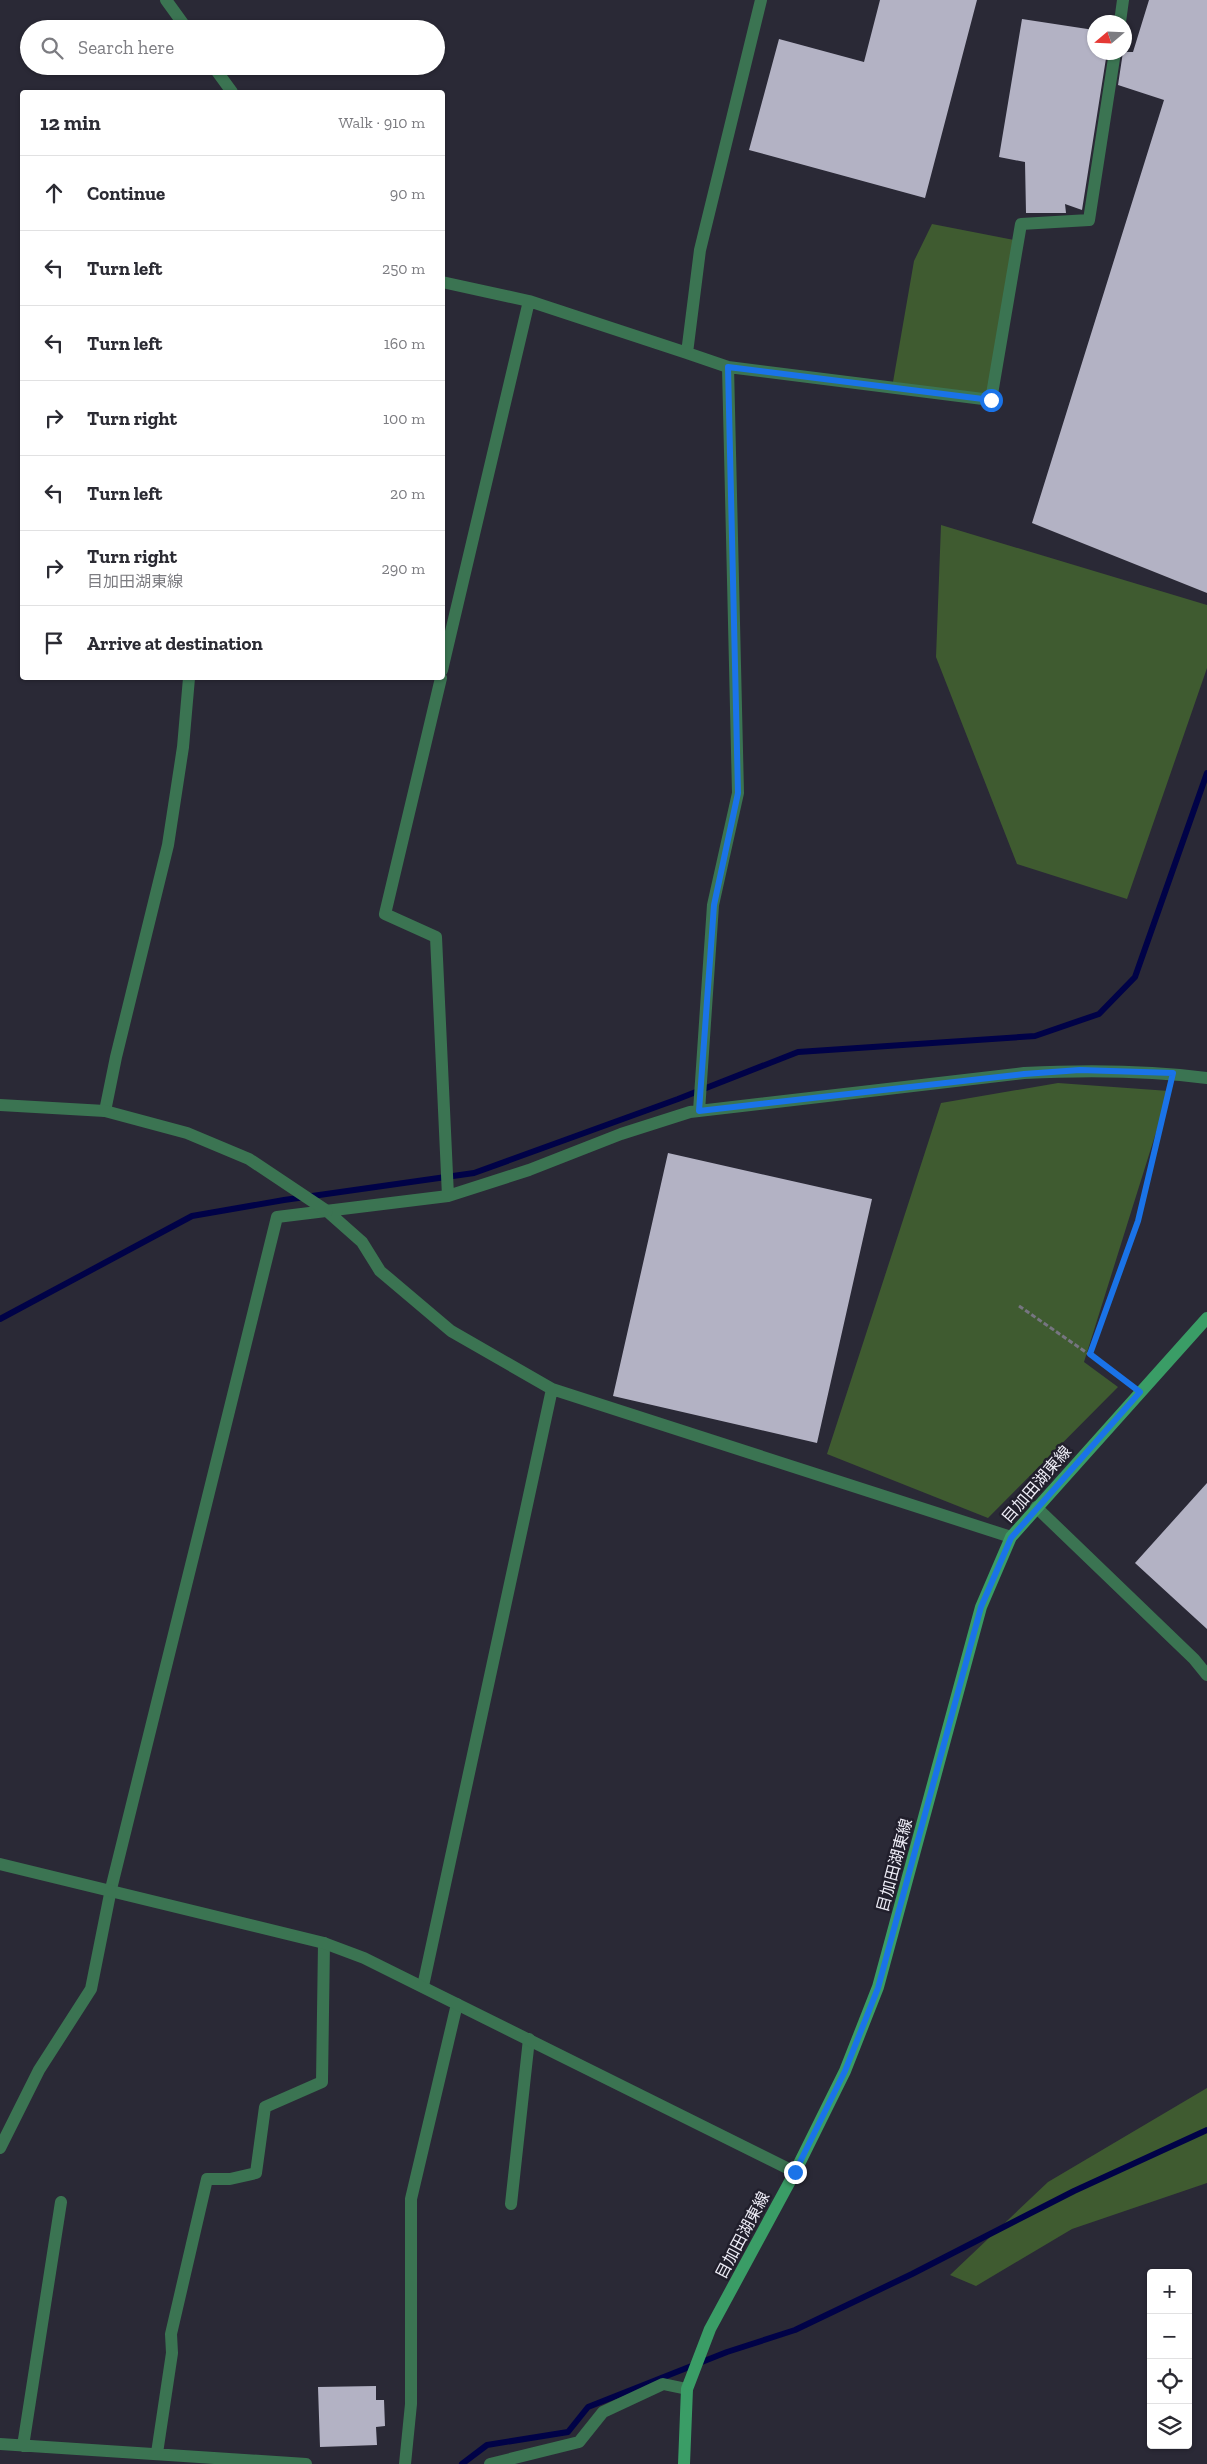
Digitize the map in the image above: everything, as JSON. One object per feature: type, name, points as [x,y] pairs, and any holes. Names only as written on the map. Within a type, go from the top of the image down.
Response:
[{"type":"main road","name":"目加田湖東線","points":[[684,2464],[687,2389],[710,2329],[795,2172],[845,2071],[878,1988],[981,1607],[1011,1538],[1036,1507],[1207,1318]]},
{"type":"street","points":[[166,0],[180,20]]},
{"type":"street","points":[[687,352],[700,250],[761,0]]},
{"type":"street","points":[[1121,15],[1123,0]]},
{"type":"street","points":[[445,283],[529,301],[728,367],[991,400],[1021,224],[1089,220],[1114,60]]},
{"type":"street","points":[[219,75],[227,90]]},
{"type":"street","points":[[445,657],[529,301]]},
{"type":"street","points":[[699,1111],[714,905],[738,793],[728,367]]},
{"type":"street","points":[[105,1111],[118,1047],[168,845],[183,747],[189,680]]},
{"type":"street","points":[[441,680],[385,914],[436,937],[448,1196]]},
{"type":"street","points":[[0,2148],[39,2070],[91,1989],[111,1889],[277,1217],[448,1196],[529,1170],[621,1134],[699,1111],[1024,1074],[1080,1070],[1173,1073],[1207,1078]]},
{"type":"street","points":[[0,1106],[105,1111],[187,1133],[249,1160],[327,1211],[362,1242],[380,1271],[451,1331],[494,1358],[552,1389],[1011,1538]]},
{"type":"street","points":[[423,1986],[552,1389]]},
{"type":"street","points":[[1036,1507],[1194,1659],[1207,1676]]},
{"type":"street","points":[[0,1864],[111,1889],[324,1943],[364,1958],[795,2172]]},
{"type":"street","points":[[157,2453],[172,2353],[171,2334],[207,2179],[230,2180],[256,2173],[265,2107],[322,2082],[324,1943]]},
{"type":"street","points":[[405,2464],[411,2404],[411,2199],[457,2004]]},
{"type":"street","points":[[511,2204],[529,2039]]},
{"type":"street","points":[[23,2446],[61,2202]]},
{"type":"street","points":[[490,2464],[579,2442],[603,2412],[663,2384],[687,2389]]},
{"type":"street","points":[[0,2444],[306,2464]]},
{"type":"path","points":[[1090,1354],[1138,1221],[1173,1073]]},
{"type":"path","points":[[1019,1306],[1090,1354],[1140,1392]]},
{"type":"green space","points":[[932,224],[1014,240],[987,397],[893,382],[914,261]]},
{"type":"green space","points":[[941,525],[1207,605],[1207,668],[1127,899],[1017,864],[936,657]]},
{"type":"green space","points":[[1058,1083],[1169,1091],[1084,1362],[1118,1387],[988,1518],[827,1454],[941,1103]]},
{"type":"green space","points":[[1207,2088],[1207,2183],[1072,2229],[976,2286],[950,2275],[1048,2182]]},
{"type":"building","points":[[880,0],[977,0],[925,198],[749,150],[779,39],[864,62]]},
{"type":"building","points":[[1149,0],[1207,0],[1207,593],[1032,523],[1164,100],[1118,85],[1122,60],[1132,60]]},
{"type":"building","points":[[1022,19],[1087,29],[1087,60],[1106,60],[1082,210],[1065,204],[1066,213],[1026,213],[1025,162],[999,157]]},
{"type":"building","points":[[668,1153],[872,1199],[817,1443],[613,1396]]},
{"type":"building","points":[[1207,1483],[1207,1629],[1135,1563]]},
{"type":"building","points":[[376,2386],[376,2400],[384,2400],[385,2426],[376,2427],[377,2445],[320,2447],[318,2387]]},
{"type":"waterway","points":[[0,1319],[192,1216],[284,1200],[474,1173],[678,1099],[798,1052],[1035,1036],[1099,1014],[1135,977],[1207,773]]},
{"type":"waterway","points":[[462,2464],[487,2445],[568,2432],[588,2407],[727,2352],[795,2330],[912,2274],[1074,2191],[1207,2130]]},
{"type":"route","points":[[795,2172],[845,2071],[878,1988],[981,1607],[1011,1538],[1036,1507],[1140,1392],[1090,1354],[1138,1221],[1173,1073],[1080,1070],[1024,1074],[699,1111],[714,905],[738,793],[728,367],[991,400]]}]
